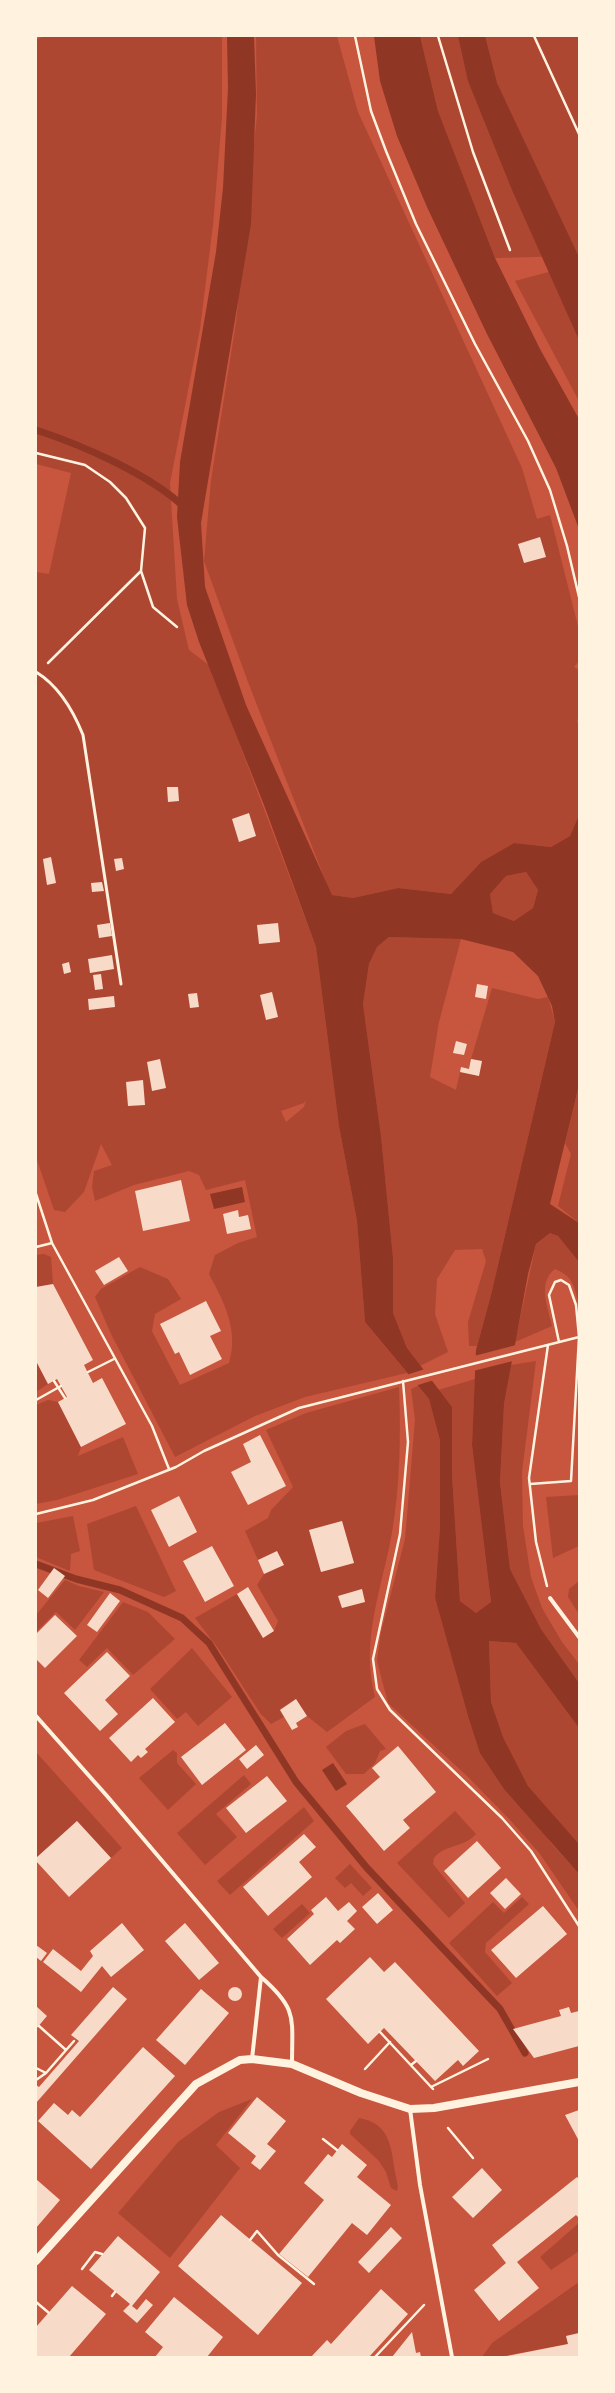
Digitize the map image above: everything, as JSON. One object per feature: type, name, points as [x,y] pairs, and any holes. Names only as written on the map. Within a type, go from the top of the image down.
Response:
[{"type":"main road","points":[[36,2261],[168,2113],[196,2084],[240,2060],[252,2059],[292,2064],[361,2093],[410,2109],[434,2108],[579,2082]]},
{"type":"street","points":[[550,1598],[579,1637]]},
{"type":"street","points":[[36,1716],[107,1796],[261,1977],[282,1995],[288,2008],[292,2023],[292,2064]]},
{"type":"street","points":[[252,2059],[261,1977]]},
{"type":"street","points":[[410,2109],[420,2185],[452,2357]]},
{"type":"lane","points":[[37,673],[47,679],[61,695],[76,716],[83,735],[121,984]]},
{"type":"path","points":[[355,36],[370,111],[416,224],[475,344],[528,441],[550,490],[567,546],[579,597]]},
{"type":"path","points":[[438,36],[473,152],[510,250]]},
{"type":"path","points":[[534,36],[579,134]]},
{"type":"path","points":[[36,453],[85,464],[110,482],[126,498],[146,528],[141,571],[152,607],[177,627]]},
{"type":"path","points":[[37,673],[141,571]]},
{"type":"path","points":[[36,1194],[52,1243],[114,1359],[152,1426],[169,1468]]},
{"type":"path","points":[[36,1246],[52,1243]]},
{"type":"path","points":[[530,1484],[570,1481],[579,1337],[576,1305],[569,1285],[561,1280],[555,1282],[549,1294],[559,1342]]},
{"type":"path","points":[[36,1514],[93,1500],[169,1468],[298,1408],[579,1337]]},
{"type":"path","points":[[548,1345],[530,1484],[536,1542],[550,1598]]},
{"type":"path","points":[[88,1372],[114,1359]]},
{"type":"path","points":[[54,1381],[60,1387],[65,1398]]},
{"type":"path","points":[[404,1381],[408,1442],[400,1534],[373,1659],[377,1689],[390,1710],[502,1818],[531,1851],[579,1926]]},
{"type":"path","points":[[36,1400],[60,1387]]},
{"type":"path","points":[[40,2026],[66,2050]]},
{"type":"path","points":[[380,2032],[432,2088],[488,2059]]},
{"type":"path","points":[[36,2080],[46,2073],[74,2041]]},
{"type":"path","points":[[365,2069],[390,2042]]},
{"type":"path","points":[[412,2065],[416,2061]]},
{"type":"path","points":[[36,2068],[46,2073]]},
{"type":"path","points":[[448,2128],[473,2158]]},
{"type":"path","points":[[323,2139],[337,2150]]},
{"type":"path","points":[[250,2240],[257,2231],[278,2254],[314,2284]]},
{"type":"path","points":[[82,2269],[94,2252],[102,2254]]},
{"type":"path","points":[[112,2296],[115,2292]]},
{"type":"path","points":[[36,2302],[49,2313]]},
{"type":"path","points":[[375,2357],[424,2305]]},
{"type":"path","points":[[402,2320],[406,2324]]},
{"type":"path","points":[[384,2341],[387,2344]]},
{"type":"shaded area","points":[[44,36],[222,36],[222,117],[213,225],[200,329],[170,483],[177,599],[189,650],[210,666],[316,947],[339,1126],[357,1221],[365,1322],[407,1373],[305,1397],[255,1416],[175,1457],[111,1334],[95,1297],[101,1289],[140,1267],[168,1279],[181,1299],[155,1314],[152,1331],[180,1385],[229,1363],[232,1351],[231,1328],[225,1306],[209,1274],[215,1255],[238,1243],[257,1237],[245,1180],[206,1190],[199,1175],[189,1171],[134,1185],[95,1201],[92,1187],[94,1171],[112,1165],[101,1144],[84,1192],[65,1212],[54,1210],[36,1157],[36,572],[49,574],[71,473],[36,464],[36,40]],"holes":[[[306,1100],[304,1107],[286,1122],[281,1111],[304,1103]]]},
{"type":"shaded area","points":[[227,36],[254,36],[256,94],[251,224],[201,523],[205,587],[246,705],[332,895],[353,898],[398,888],[451,894],[481,862],[514,843],[551,847],[570,836],[579,815],[579,1085],[550,1204],[579,1223],[579,1262],[558,1236],[550,1233],[536,1244],[528,1274],[504,1404],[500,1482],[510,1569],[541,1629],[579,1683],[579,1728],[516,1643],[489,1641],[491,1702],[503,1737],[528,1786],[579,1844],[579,1874],[504,1789],[480,1753],[468,1716],[435,1598],[440,1527],[440,1441],[429,1399],[365,1322],[357,1221],[339,1126],[316,947],[264,805],[199,642],[187,605],[177,517],[180,462],[216,252],[223,188],[228,88]],"holes":[[[526,872],[538,890],[533,908],[514,921],[493,913],[490,894],[506,876]],[[389,937],[461,939],[513,952],[538,976],[552,1006],[555,1022],[491,1295],[476,1350],[472,1445],[491,1602],[476,1613],[460,1601],[452,1475],[452,1407],[407,1348],[393,1313],[393,1258],[381,1136],[363,1004],[369,964],[377,947]]]},
{"type":"shaded area","points":[[256,36],[337,36],[358,112],[522,468],[537,519],[550,515],[579,630],[579,661],[574,667],[579,670],[579,714],[577,722],[579,723],[579,815],[570,836],[551,847],[514,843],[481,862],[451,894],[398,888],[353,898],[331,895],[248,682],[204,561],[211,480],[236,322],[257,115]]},
{"type":"shaded area","points":[[374,36],[420,36],[438,111],[495,258],[540,349],[579,419],[579,529],[556,468],[487,334],[427,207],[397,136],[380,81]]},
{"type":"shaded area","points":[[420,36],[579,36],[579,268],[572,256],[495,258],[438,111]]},
{"type":"shaded area","points":[[458,36],[485,36],[497,83],[579,257],[579,340],[512,190],[468,81]]},
{"type":"shaded area","points":[[552,271],[579,324],[579,401],[515,281]]},
{"type":"shaded area","points":[[526,872],[538,890],[533,908],[514,921],[493,913],[490,894],[506,876]]},
{"type":"shaded area","points":[[389,937],[461,939],[439,1022],[430,1077],[456,1090],[460,1072],[479,1076],[482,1061],[471,1059],[492,988],[538,999],[548,997],[555,1022],[491,1295],[477,1346],[469,1346],[468,1322],[486,1261],[482,1249],[455,1250],[437,1279],[435,1314],[448,1352],[420,1366],[407,1348],[393,1313],[393,1258],[381,1136],[363,1004],[369,964],[377,947]]},
{"type":"shaded area","points":[[579,1085],[579,1223],[558,1206],[571,1154],[565,1143]]},
{"type":"shaded area","points":[[242,1187],[245,1202],[214,1209],[210,1194]]},
{"type":"shaded area","points":[[550,1233],[558,1236],[579,1262],[579,1305],[570,1279],[555,1269],[546,1281],[545,1288],[546,1303],[552,1326],[515,1342],[536,1244]]},
{"type":"shaded area","points":[[44,1254],[51,1257],[53,1284],[36,1287],[36,1255]]},
{"type":"shaded area","points":[[36,1361],[48,1384],[36,1392]]},
{"type":"shaded area","points":[[536,1361],[522,1472],[523,1526],[531,1577],[542,1608],[562,1642],[579,1664],[579,1683],[541,1629],[510,1569],[500,1482],[504,1404],[511,1365]]},
{"type":"shaded area","points":[[475,1379],[472,1445],[491,1602],[476,1613],[460,1601],[452,1475],[452,1407],[438,1390]]},
{"type":"shaded area","points":[[418,1386],[429,1399],[440,1442],[440,1527],[435,1598],[468,1716],[550,1842],[579,1874],[579,1911],[540,1854],[511,1821],[468,1777],[388,1703],[377,1661],[381,1632],[405,1539],[415,1420],[411,1389]]},
{"type":"shaded area","points":[[399,1387],[400,1442],[397,1496],[392,1533],[378,1594],[371,1635],[371,1676],[375,1697],[327,1732],[307,1716],[296,1699],[280,1709],[284,1717],[271,1724],[260,1713],[220,1651],[195,1618],[237,1594],[263,1637],[274,1631],[278,1621],[257,1585],[264,1574],[284,1565],[277,1552],[258,1560],[245,1531],[268,1518],[271,1510],[293,1487],[266,1430],[306,1413]],"holes":[[[342,1521],[354,1563],[309,1530]],[[362,1589],[365,1602],[342,1608],[339,1596]]]},
{"type":"shaded area","points":[[48,1400],[58,1402],[81,1447],[78,1456],[123,1437],[138,1474],[57,1500],[36,1504],[36,1405]]},
{"type":"shaded area","points":[[579,1495],[579,1546],[553,1558],[546,1497]]},
{"type":"shaded area","points":[[136,1506],[176,1591],[164,1597],[94,1570],[87,1524]]},
{"type":"shaded area","points":[[73,1516],[80,1551],[71,1554],[70,1571],[36,1557],[36,1523]]},
{"type":"shaded area","points":[[65,1580],[79,1586],[104,1592],[75,1630],[56,1612],[36,1632],[36,1615]]},
{"type":"shaded area","points":[[579,1581],[579,1614],[568,1597],[569,1589]]},
{"type":"shaded area","points":[[123,1602],[148,1612],[175,1639],[133,1675],[107,1648],[87,1667],[79,1660]]},
{"type":"shaded area","points":[[489,1641],[516,1643],[579,1728],[579,1844],[528,1786],[503,1737],[491,1702]]},
{"type":"shaded area","points":[[192,1648],[232,1697],[198,1726],[186,1712],[177,1719],[150,1689]]},
{"type":"shaded area","points":[[365,1724],[386,1749],[380,1751],[375,1763],[364,1774],[346,1774],[326,1747],[346,1731]]},
{"type":"shaded area","points":[[173,1750],[177,1753],[177,1763],[196,1784],[168,1810],[139,1778]]},
{"type":"shaded area","points":[[36,1752],[122,1848],[111,1858],[77,1821],[36,1858]]},
{"type":"shaded area","points":[[333,1763],[347,1784],[336,1791],[322,1770]]},
{"type":"shaded area","points":[[244,1775],[251,1784],[216,1814],[237,1837],[205,1865],[177,1833]]},
{"type":"shaded area","points":[[304,1807],[314,1821],[230,1895],[217,1881]]},
{"type":"shaded area","points":[[455,1811],[476,1834],[466,1842],[444,1850],[434,1858],[433,1864],[465,1903],[449,1918],[397,1863]]},
{"type":"shaded area","points":[[350,1864],[372,1888],[363,1896],[351,1883],[345,1888],[335,1878]]},
{"type":"shaded area","points":[[522,1897],[529,1904],[486,1943],[485,1952],[512,1983],[497,1996],[449,1943],[493,1902],[504,1913]]},
{"type":"shaded area","points":[[302,1904],[310,1913],[282,1938],[273,1929]]},
{"type":"shaded area","points":[[252,2099],[216,2145],[240,2168],[170,2258],[118,2213],[178,2142],[219,2112]]},
{"type":"shaded area","points":[[359,2118],[377,2125],[387,2138],[390,2145],[398,2184],[397,2191],[391,2188],[386,2172],[378,2160],[350,2134],[350,2131]]},
{"type":"shaded area","points":[[579,2223],[579,2251],[551,2270],[540,2257]]},
{"type":"shaded area","points":[[579,2282],[579,2333],[566,2336],[568,2344],[498,2357],[482,2357],[492,2343]]},
{"type":"pier","points":[[516,1345],[513,1361],[473,1371],[474,1356]]},
{"type":"pier","points":[[425,1369],[434,1380],[415,1386],[406,1375]]},
{"type":"building","points":[[540,537],[546,557],[524,563],[518,544]]},
{"type":"building","points":[[167,787],[178,787],[179,801],[168,802]]},
{"type":"building","points":[[249,813],[256,836],[239,842],[232,819]]},
{"type":"building","points":[[51,857],[56,883],[47,885],[43,859]]},
{"type":"building","points":[[122,858],[124,869],[116,871],[114,859]]},
{"type":"building","points":[[102,882],[104,891],[92,892],[91,883]]},
{"type":"building","points":[[110,923],[112,936],[99,938],[97,925]]},
{"type":"building","points":[[278,923],[280,942],[259,944],[257,925]]},
{"type":"building","points":[[112,955],[114,969],[90,973],[88,959]]},
{"type":"building","points":[[69,962],[71,972],[64,974],[62,964]]},
{"type":"building","points":[[101,974],[103,989],[95,990],[93,975]]},
{"type":"building","points":[[477,984],[488,986],[486,999],[475,997]]},
{"type":"building","points":[[272,992],[278,1017],[266,1020],[260,995]]},
{"type":"building","points":[[197,993],[199,1007],[190,1008],[188,994]]},
{"type":"building","points":[[114,996],[115,1007],[89,1010],[88,999]]},
{"type":"building","points":[[456,1041],[467,1044],[464,1055],[453,1053]]},
{"type":"building","points":[[160,1059],[166,1088],[152,1091],[147,1062]]},
{"type":"building","points":[[471,1059],[482,1061],[479,1076],[460,1072],[461,1067],[469,1069]]},
{"type":"building","points":[[143,1080],[145,1105],[128,1106],[126,1082]]},
{"type":"building","points":[[181,1180],[190,1221],[143,1231],[135,1191]]},
{"type":"building","points":[[238,1210],[239,1217],[248,1215],[251,1229],[227,1234],[223,1214]]},
{"type":"building","points":[[119,1257],[128,1271],[104,1285],[95,1271]]},
{"type":"building","points":[[53,1284],[93,1360],[84,1365],[93,1383],[102,1378],[126,1424],[81,1447],[58,1402],[67,1397],[57,1379],[48,1384],[36,1361],[36,1287]]},
{"type":"building","points":[[206,1301],[221,1331],[210,1336],[222,1359],[190,1375],[179,1352],[175,1354],[160,1324]]},
{"type":"building","points":[[260,1435],[286,1486],[248,1505],[231,1472],[251,1462],[243,1444]]},
{"type":"building","points":[[179,1496],[197,1532],[169,1547],[151,1510]]},
{"type":"building","points":[[342,1521],[354,1563],[321,1572],[309,1530]]},
{"type":"building","points":[[212,1546],[234,1586],[205,1602],[183,1561]]},
{"type":"building","points":[[277,1551],[284,1565],[264,1574],[258,1560]]},
{"type":"building","points":[[54,1568],[65,1576],[48,1598],[38,1590]]},
{"type":"building","points":[[248,1587],[274,1631],[263,1638],[237,1594]]},
{"type":"building","points":[[362,1589],[365,1602],[342,1608],[338,1596]]},
{"type":"building","points":[[110,1593],[120,1601],[97,1632],[87,1625]]},
{"type":"building","points":[[55,1615],[77,1636],[45,1668],[36,1659],[36,1634]]},
{"type":"building","points":[[107,1652],[130,1676],[105,1700],[118,1714],[100,1731],[64,1693]]},
{"type":"building","points":[[153,1698],[175,1722],[145,1749],[148,1752],[141,1758],[138,1755],[131,1762],[109,1738]]},
{"type":"building","points":[[296,1699],[307,1716],[296,1723],[298,1727],[292,1730],[280,1710]]},
{"type":"building","points":[[225,1723],[246,1750],[202,1785],[181,1757]]},
{"type":"building","points":[[256,1745],[264,1755],[247,1769],[239,1759]]},
{"type":"building","points":[[398,1746],[436,1792],[403,1820],[410,1828],[384,1851],[346,1806],[380,1777],[372,1768]]},
{"type":"building","points":[[267,1776],[287,1801],[246,1833],[226,1808]]},
{"type":"building","points":[[77,1821],[111,1858],[69,1897],[36,1861],[36,1858]]},
{"type":"building","points":[[304,1834],[316,1847],[299,1862],[312,1877],[268,1916],[243,1887]]},
{"type":"building","points":[[477,1841],[501,1868],[468,1898],[444,1871]]},
{"type":"building","points":[[506,1878],[521,1894],[505,1909],[490,1893]]},
{"type":"building","points":[[378,1893],[393,1910],[377,1924],[362,1907]]},
{"type":"building","points":[[326,1897],[338,1911],[349,1902],[357,1911],[347,1921],[355,1929],[340,1943],[337,1940],[310,1965],[287,1939],[314,1914],[311,1910]]},
{"type":"building","points":[[543,1906],[567,1934],[516,1978],[491,1950]]},
{"type":"building","points":[[122,1923],[144,1950],[111,1977],[102,1966],[81,1992],[43,1962],[53,1949],[81,1971],[93,1956],[90,1951]]},
{"type":"building","points":[[185,1923],[219,1963],[199,1980],[165,1941]]},
{"type":"building","points":[[36,1945],[47,1953],[41,1961],[36,1957]]},
{"type":"building","points":[[370,1957],[384,1972],[395,1962],[479,2051],[463,2066],[458,2060],[435,2081],[384,2028],[368,2044],[326,1999]]},
{"type":"building","points":[[113,1987],[127,1999],[36,2103],[36,2085],[39,2087],[79,2041],[71,2035]]},
{"type":"building","points":[[232,1987],[238,1987],[242,1991],[242,1997],[238,2001],[232,2001],[228,1997],[228,1991]]},
{"type":"building","points":[[201,1989],[229,2013],[185,2065],[156,2040]]},
{"type":"building","points":[[36,2006],[47,2016],[36,2029]]},
{"type":"building","points":[[569,2007],[571,2013],[579,2011],[579,2046],[534,2058],[513,2029],[561,2016],[559,2010]]},
{"type":"building","points":[[143,2047],[175,2076],[91,2169],[38,2121],[54,2103],[68,2115],[72,2110],[80,2117]]},
{"type":"building","points":[[257,2097],[286,2121],[267,2144],[276,2151],[260,2170],[251,2163],[256,2156],[228,2133]]},
{"type":"building","points":[[579,2110],[579,2141],[565,2115]]},
{"type":"building","points":[[342,2144],[367,2165],[357,2177],[391,2205],[367,2235],[352,2223],[308,2277],[279,2254],[324,2200],[304,2183],[328,2154],[332,2157]]},
{"type":"building","points":[[482,2168],[502,2190],[473,2218],[452,2197]]},
{"type":"building","points":[[577,2177],[579,2179],[579,2218],[576,2215],[517,2262],[539,2288],[499,2321],[474,2290],[506,2263],[492,2245]]},
{"type":"building","points":[[36,2179],[60,2200],[36,2228]]},
{"type":"building","points":[[221,2215],[302,2283],[258,2335],[178,2266]]},
{"type":"building","points":[[391,2227],[402,2238],[369,2273],[358,2262]]},
{"type":"building","points":[[118,2236],[160,2272],[132,2306],[137,2310],[146,2299],[153,2305],[137,2323],[123,2311],[130,2304],[89,2270]]},
{"type":"building","points":[[72,2286],[106,2314],[69,2357],[37,2357],[36,2327]]},
{"type":"building","points":[[381,2289],[408,2314],[369,2357],[311,2357],[327,2340],[331,2344]]},
{"type":"building","points":[[174,2297],[223,2337],[207,2357],[155,2357],[163,2347],[145,2332]]},
{"type":"building","points":[[412,2332],[416,2353],[420,2352],[421,2357],[392,2357]]},
{"type":"building","points":[[579,2333],[579,2357],[502,2357],[568,2344],[566,2336]]},
{"type":"waterway","points":[[36,430],[94,452],[134,472],[153,483],[184,507]]},
{"type":"waterway","points":[[36,1564],[76,1579],[120,1590],[182,1618],[209,1643],[296,1782],[367,1868],[500,2009],[525,2053]]}]
